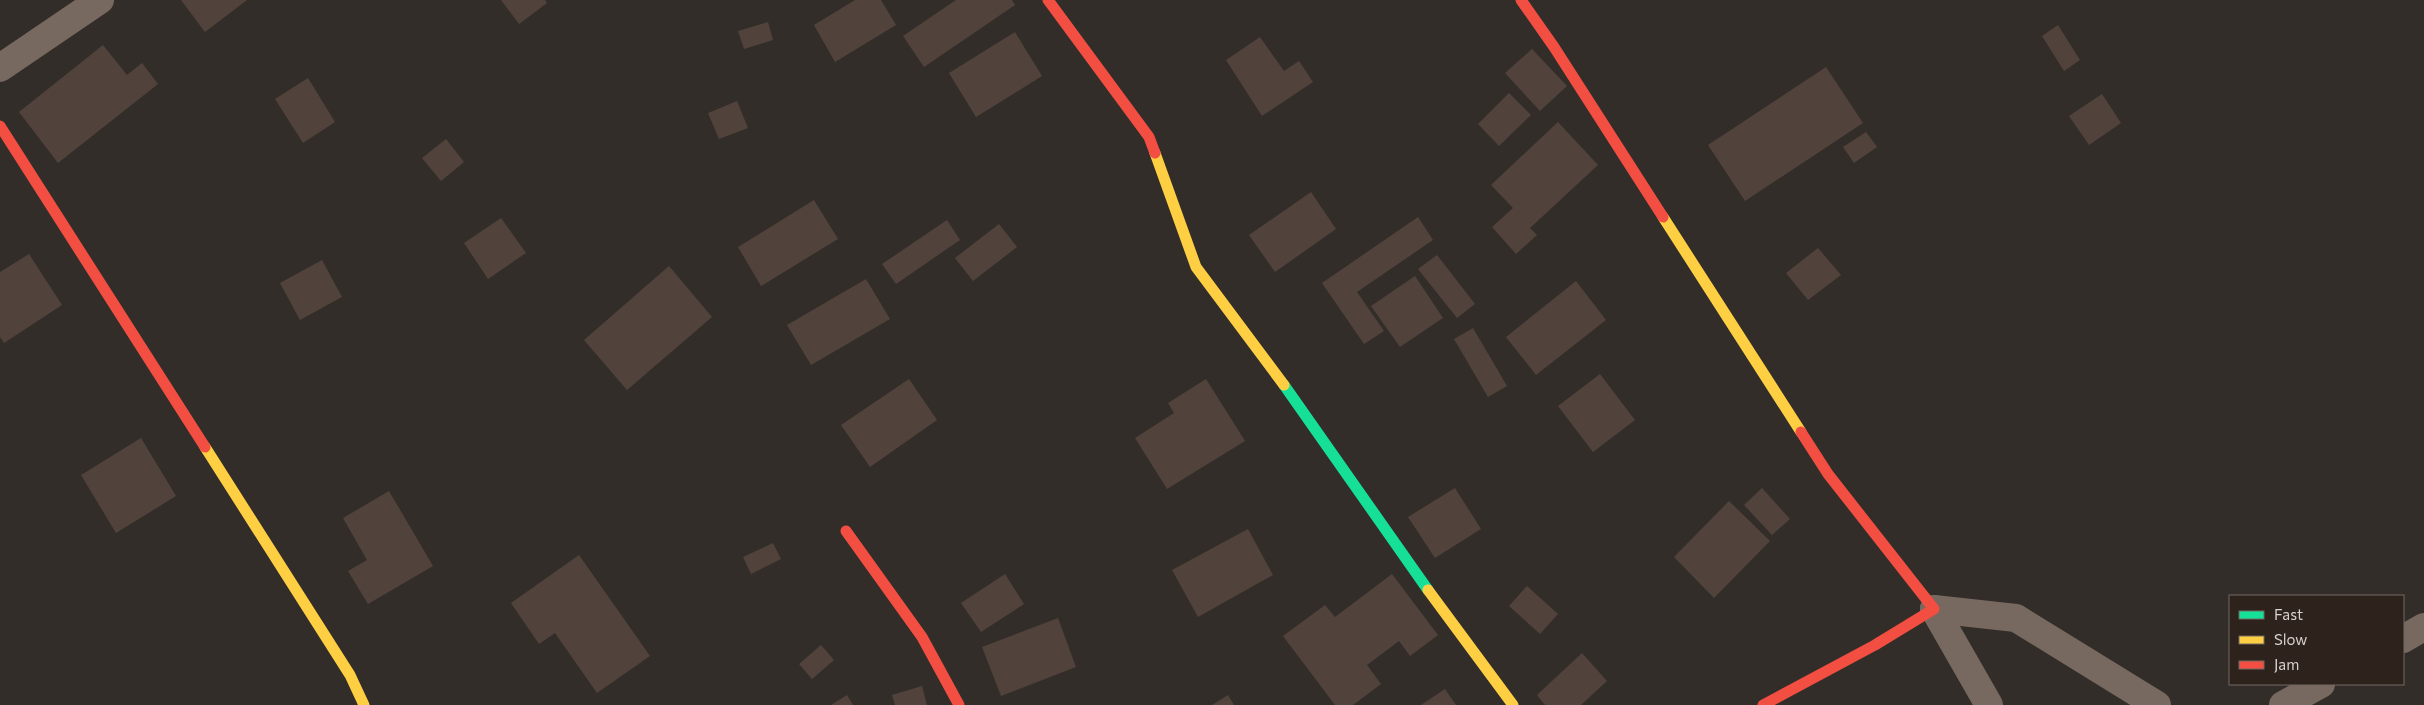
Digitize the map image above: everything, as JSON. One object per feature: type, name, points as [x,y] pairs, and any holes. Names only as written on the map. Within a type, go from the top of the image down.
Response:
[{"type":"street","points":[[0,68],[100,0]]},
{"type":"street","points":[[1048,0],[1149,137],[1196,267],[1273,370],[1389,538],[1513,705]]},
{"type":"street","points":[[1521,0],[1554,47],[1828,474],[1934,609],[1989,705]]},
{"type":"street","points":[[0,126],[350,674],[364,705]]},
{"type":"street","points":[[846,531],[898,603],[939,665],[949,681],[958,705]]},
{"type":"street","points":[[1763,705],[1875,645],[1934,609],[2016,618],[2157,705]]},
{"type":"street","points":[[2404,638],[2424,627]]},
{"type":"street","points":[[2282,705],[2319,685]]},
{"type":"building","points":[[181,0],[247,0],[205,32]]},
{"type":"building","points":[[501,0],[545,0],[547,3],[519,24]]},
{"type":"building","points":[[855,0],[881,0],[896,25],[835,62],[814,25]]},
{"type":"building","points":[[956,0],[1012,0],[1015,5],[924,67],[903,36]]},
{"type":"building","points":[[768,22],[773,40],[744,49],[738,31]]},
{"type":"building","points":[[2058,25],[2080,60],[2064,71],[2042,36]]},
{"type":"building","points":[[1015,32],[1042,76],[976,117],[949,73]]},
{"type":"building","points":[[1260,37],[1284,71],[1299,61],[1313,82],[1262,116],[1226,60]]},
{"type":"building","points":[[103,45],[127,75],[142,63],[158,84],[58,163],[19,112]]},
{"type":"building","points":[[1532,49],[1567,86],[1540,111],[1505,73]]},
{"type":"building","points":[[1826,67],[1863,123],[1745,201],[1708,145]]},
{"type":"building","points":[[308,78],[335,122],[303,143],[275,99]]},
{"type":"building","points":[[1509,93],[1531,115],[1499,146],[1478,124]]},
{"type":"building","points":[[2102,94],[2121,123],[2089,145],[2069,116]]},
{"type":"building","points":[[737,101],[748,128],[719,139],[708,113]]},
{"type":"building","points":[[1558,122],[1598,165],[1530,228],[1537,235],[1516,254],[1492,227],[1513,208],[1491,185]]},
{"type":"building","points":[[1866,132],[1877,147],[1854,163],[1843,147]]},
{"type":"building","points":[[446,139],[464,162],[441,181],[422,158]]},
{"type":"building","points":[[1311,192],[1336,229],[1275,272],[1249,235]]},
{"type":"building","points":[[814,200],[838,239],[761,286],[738,247]]},
{"type":"building","points":[[1418,217],[1433,240],[1357,292],[1384,331],[1364,344],[1322,283]]},
{"type":"building","points":[[501,218],[526,253],[488,279],[464,243]]},
{"type":"building","points":[[947,220],[960,240],[896,284],[882,264]]},
{"type":"building","points":[[999,224],[1017,247],[973,281],[955,258]]},
{"type":"building","points":[[1818,248],[1841,275],[1808,300],[1786,273]]},
{"type":"building","points":[[29,254],[62,305],[4,343],[0,337],[0,272]]},
{"type":"building","points":[[1437,255],[1475,304],[1457,318],[1418,269]]},
{"type":"building","points":[[322,260],[342,297],[300,320],[280,283]]},
{"type":"building","points":[[669,266],[712,317],[627,390],[584,340]]},
{"type":"building","points":[[1415,276],[1443,318],[1400,347],[1371,306]]},
{"type":"building","points":[[866,279],[890,319],[811,365],[787,325]]},
{"type":"building","points":[[1576,281],[1606,320],[1536,375],[1506,337]]},
{"type":"building","points":[[1473,328],[1507,386],[1488,397],[1454,339]]},
{"type":"building","points":[[1600,374],[1635,420],[1593,452],[1558,406]]},
{"type":"building","points":[[909,379],[937,420],[870,467],[841,425]]},
{"type":"building","points":[[1206,379],[1245,441],[1167,489],[1135,438],[1174,413],[1168,403]]},
{"type":"building","points":[[141,438],[176,496],[116,533],[81,475]]},
{"type":"building","points":[[1455,488],[1481,529],[1435,558],[1408,517]]},
{"type":"building","points":[[1762,488],[1790,519],[1772,535],[1744,505]]},
{"type":"building","points":[[389,491],[433,566],[368,604],[348,571],[367,560],[343,518]]},
{"type":"building","points":[[1729,501],[1770,541],[1714,598],[1674,557]]},
{"type":"building","points":[[1248,529],[1273,575],[1198,617],[1172,570]]},
{"type":"building","points":[[773,543],[781,559],[751,574],[743,557]]},
{"type":"building","points":[[579,555],[650,656],[597,693],[555,633],[539,644],[511,603]]},
{"type":"building","points":[[1005,574],[1024,604],[981,632],[961,603]]},
{"type":"building","points":[[1392,574],[1438,635],[1410,656],[1399,641],[1367,665],[1381,684],[1353,705],[1335,705],[1283,636],[1325,605],[1335,617]]},
{"type":"building","points":[[1527,586],[1558,614],[1540,634],[1509,606]]},
{"type":"building","points":[[1058,618],[1076,667],[1001,696],[982,647]]},
{"type":"building","points":[[821,645],[834,660],[812,679],[799,664]]},
{"type":"building","points":[[1582,653],[1607,681],[1581,705],[1545,705],[1537,695]]},
{"type":"building","points":[[922,686],[927,705],[895,705],[892,695]]},
{"type":"building","points":[[1445,689],[1456,705],[1421,705]]},
{"type":"building","points":[[847,695],[853,705],[831,705]]},
{"type":"building","points":[[1228,695],[1234,705],[1212,705]]},
{"type":"traffic: fast","points":[[1284,385],[1428,590]]},
{"type":"traffic: slow","points":[[1155,153],[1196,267],[1284,385]]},
{"type":"traffic: slow","points":[[1663,217],[1801,432]]},
{"type":"traffic: slow","points":[[205,447],[350,675],[364,705]]},
{"type":"traffic: slow","points":[[1428,590],[1513,705]]},
{"type":"traffic: jam","points":[[1048,0],[1149,137],[1155,153]]},
{"type":"traffic: jam","points":[[1521,0],[1554,47],[1663,217]]},
{"type":"traffic: jam","points":[[0,126],[205,447]]},
{"type":"traffic: jam","points":[[1763,705],[1875,645],[1934,609],[1828,474],[1801,432]]},
{"type":"traffic: jam","points":[[846,531],[922,637],[959,705]]}]
